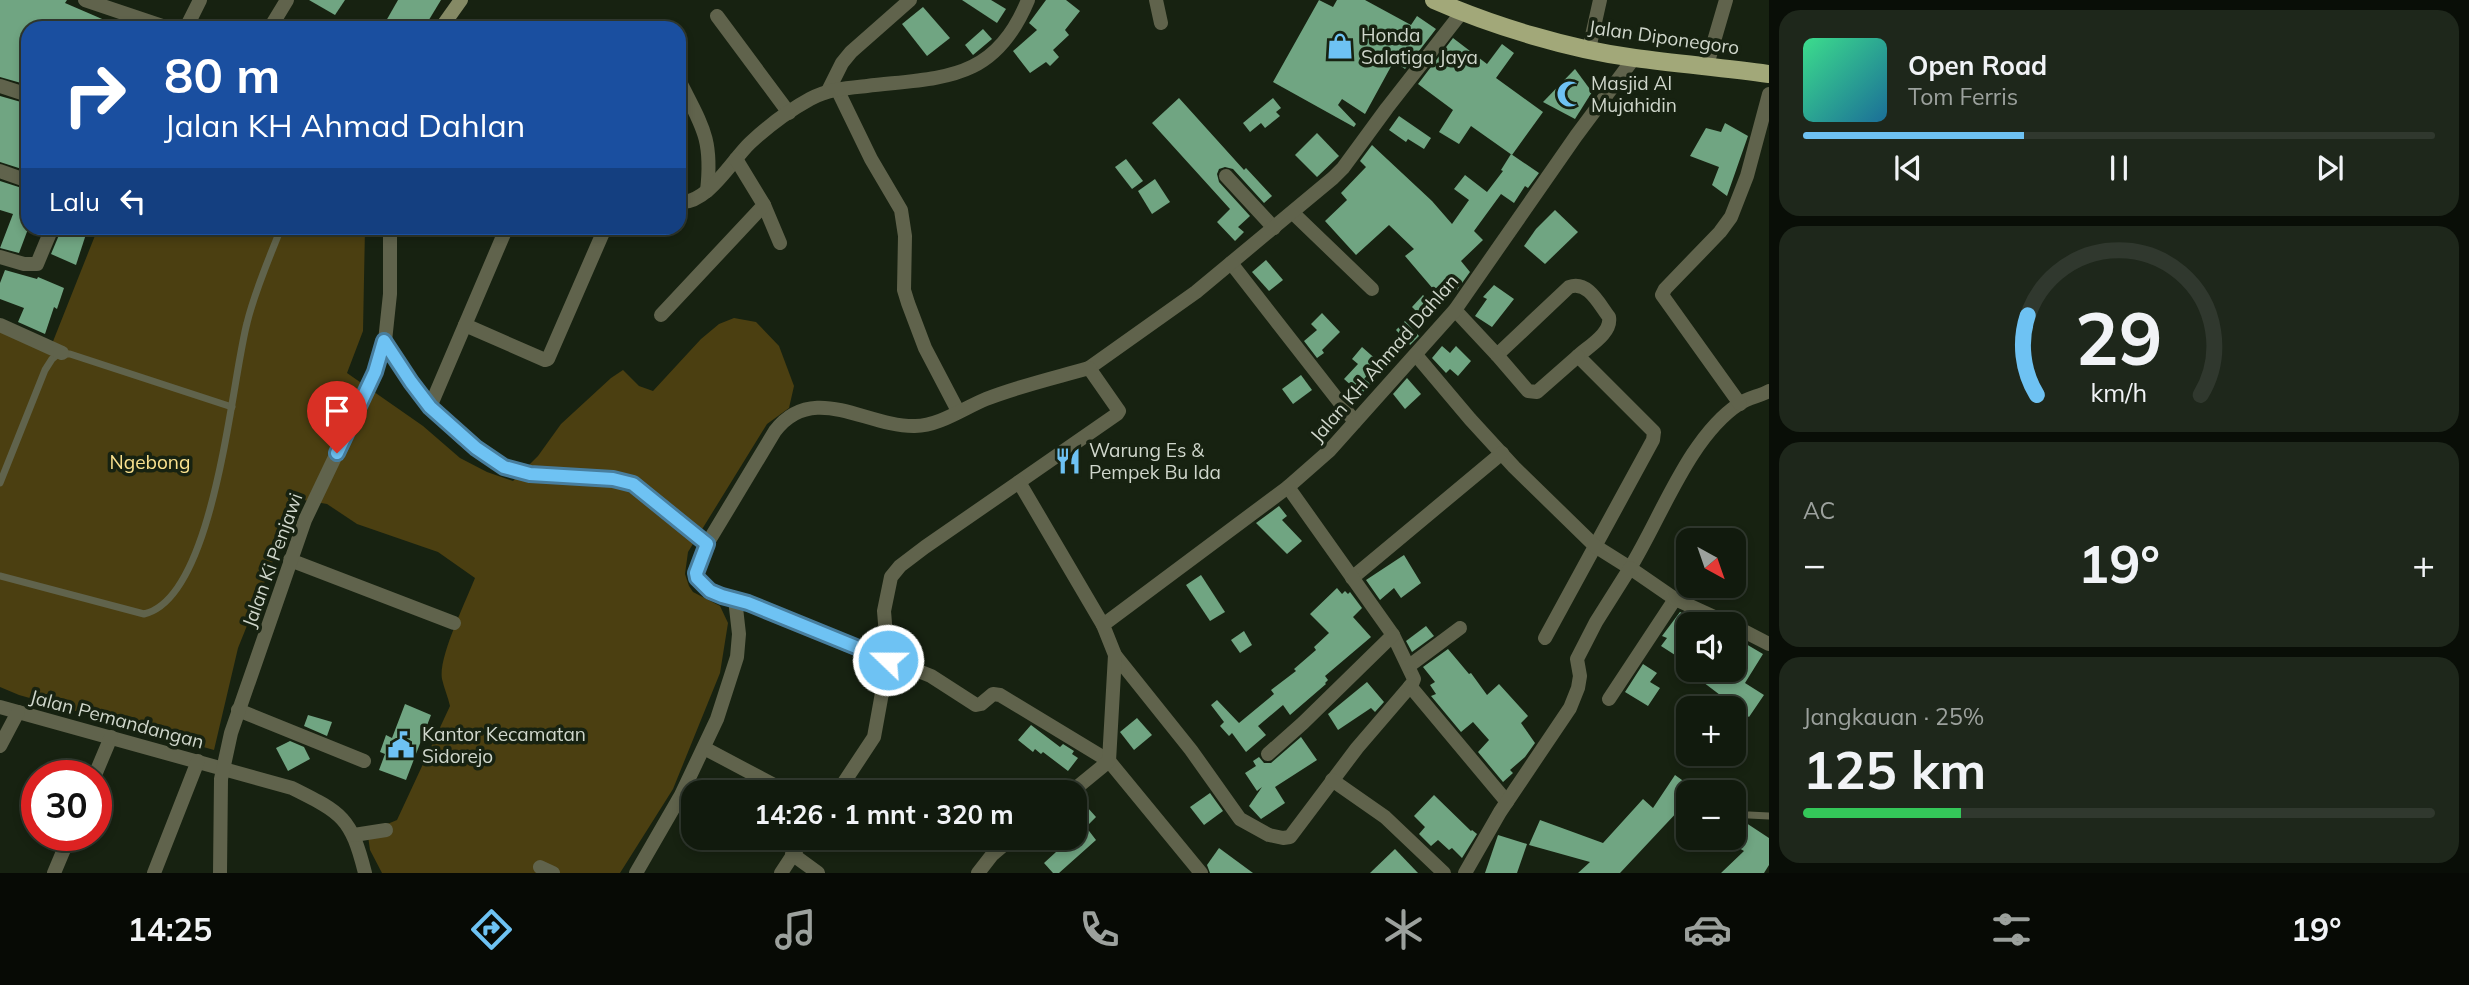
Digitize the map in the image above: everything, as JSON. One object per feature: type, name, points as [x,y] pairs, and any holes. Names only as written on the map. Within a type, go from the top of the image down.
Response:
[{"type":"main road","name":"Jalan Diponegoro","points":[[1434,0],[1528,34],[1589,49],[1634,58],[1769,74]]},
{"type":"street","points":[[85,0],[128,21]]},
{"type":"street","points":[[190,21],[200,0]]},
{"type":"street","points":[[274,21],[287,0]]},
{"type":"street","points":[[446,21],[461,0]]},
{"type":"street","points":[[911,0],[851,52],[842,63],[833,90],[901,210],[904,224],[904,290],[925,348],[958,411]]},
{"type":"street","points":[[686,203],[706,191],[750,143],[808,100],[833,90],[942,78],[967,71],[989,57],[1012,32],[1028,0]]},
{"type":"street","points":[[1156,0],[1161,23]]},
{"type":"street","points":[[1589,49],[1600,0]]},
{"type":"street","points":[[1707,65],[1726,0]]},
{"type":"street","points":[[1201,873],[1109,761],[998,694],[976,705],[931,676],[710,591],[697,578],[696,573],[707,544],[775,430],[795,411],[809,407],[831,408],[908,426],[931,423],[1017,388],[1089,368],[1196,292],[1343,169],[1462,12]]},
{"type":"street","points":[[717,16],[789,113]]},
{"type":"street","name":"Jalan KH Ahmad Dahlan","points":[[1103,625],[1289,486],[1316,463],[1355,422],[1455,310],[1576,136],[1634,58]]},
{"type":"street","points":[[0,86],[21,93]]},
{"type":"street","points":[[686,94],[706,134],[709,167],[706,191]]},
{"type":"street","points":[[1740,404],[1662,295],[1672,280],[1720,232],[1731,217],[1747,176],[1769,94]]},
{"type":"street","points":[[736,159],[764,205],[780,243]]},
{"type":"street","points":[[0,172],[21,179]]},
{"type":"street","points":[[1226,176],[1274,228]]},
{"type":"street","points":[[661,315],[764,205]]},
{"type":"street","points":[[1293,213],[1372,289]]},
{"type":"street","points":[[0,257],[24,264],[37,264],[49,235]]},
{"type":"street","name":"Jalan Ki Penjawi","points":[[220,873],[223,768],[231,733],[305,520],[367,390],[384,341],[390,294],[390,235]]},
{"type":"street","points":[[430,407],[503,235]]},
{"type":"street","points":[[465,325],[544,360],[548,359],[602,235]]},
{"type":"street","points":[[1231,262],[1355,422]]},
{"type":"street","points":[[1455,310],[1528,391],[1533,393],[1608,329],[1609,317],[1586,288],[1577,285],[1569,287],[1497,355]]},
{"type":"street","points":[[0,326],[62,353]]},
{"type":"street","points":[[384,341],[430,407],[476,448],[504,467],[530,474],[613,479],[633,484],[707,544]]},
{"type":"street","points":[[1416,355],[1502,453],[1595,546],[1675,599],[1704,612]]},
{"type":"street","points":[[1545,638],[1654,435],[1653,429],[1578,356]]},
{"type":"street","points":[[846,780],[874,737],[888,660],[884,611],[891,577],[900,566],[925,547],[1117,414],[1119,411],[1112,399],[1089,368]]},
{"type":"street","points":[[1465,873],[1507,802],[1575,699],[1580,676],[1577,659],[1674,486],[1710,432],[1740,404],[1769,391]]},
{"type":"street","points":[[1352,578],[1502,453]]},
{"type":"street","points":[[1019,482],[1103,625],[1115,655],[1191,750],[1240,819],[1269,835],[1283,838],[1290,837],[1332,780],[1410,686],[1413,677],[1392,635],[1289,486]]},
{"type":"street","points":[[290,560],[454,623]]},
{"type":"street","points":[[636,873],[660,834],[717,719],[737,657],[739,634],[735,599]]},
{"type":"street","points":[[1609,699],[1675,599]]},
{"type":"street","points":[[1409,666],[1460,628]]},
{"type":"street","points":[[1746,632],[1769,643]]},
{"type":"street","points":[[1268,754],[1392,635]]},
{"type":"street","points":[[1086,780],[1109,761],[1115,655]]},
{"type":"street","points":[[1410,686],[1507,802]]},
{"type":"street","name":"Jalan Pemandangan","points":[[0,707],[292,788],[331,807],[340,814],[354,835]]},
{"type":"street","points":[[238,710],[363,761]]},
{"type":"street","points":[[0,746],[18,712]]},
{"type":"street","points":[[101,760],[111,737]]},
{"type":"street","points":[[704,748],[764,780]]},
{"type":"street","points":[[154,873],[198,761]]},
{"type":"street","points":[[1332,780],[1385,817],[1444,873]]},
{"type":"street","points":[[365,873],[354,835],[386,830]]},
{"type":"street","points":[[781,873],[795,850]]},
{"type":"street","points":[[978,873],[998,850]]},
{"type":"street","points":[[54,873],[63,851]]},
{"type":"street","points":[[792,854],[818,873]]},
{"type":"lane","points":[[0,576],[144,614],[157,610],[181,582],[192,560],[221,468],[247,322],[278,235]]},
{"type":"lane","points":[[0,482],[46,370],[54,356],[62,353],[232,407]]},
{"type":"lane","points":[[1749,815],[1769,816]]},
{"type":"green space","name":"Ngebong","points":[[95,235],[365,235],[363,331],[347,373],[423,426],[460,458],[513,481],[538,456],[561,424],[623,370],[639,386],[653,391],[701,339],[719,324],[734,318],[756,322],[779,346],[794,386],[789,408],[767,424],[688,552],[685,574],[689,586],[693,592],[720,606],[728,623],[720,673],[673,789],[620,873],[382,873],[370,850],[368,836],[373,830],[397,820],[450,706],[442,679],[444,658],[475,578],[438,552],[357,524],[327,504],[298,499],[238,648],[214,750],[19,695],[0,687],[0,329],[50,349]]},
{"type":"building","points":[[0,0],[67,0],[65,3],[107,21],[21,21],[21,83],[0,77]]},
{"type":"building","points":[[309,0],[345,0],[335,15]]},
{"type":"building","points":[[398,0],[441,0],[428,21],[386,21]]},
{"type":"building","points":[[962,0],[991,0],[1006,9],[997,23]]},
{"type":"building","points":[[1046,0],[1066,0],[1080,11],[1065,30],[1069,35],[1053,50],[1059,57],[1050,66],[1046,62],[1030,73],[1013,51],[1037,30],[1029,23]]},
{"type":"building","name":"Honda Salatiga Jaya","points":[[1319,0],[1333,7],[1337,0],[1365,0],[1411,25],[1417,16],[1436,29],[1405,69],[1394,61],[1365,114],[1342,99],[1338,105],[1356,124],[1354,127],[1273,82]]},
{"type":"building","points":[[923,7],[950,38],[927,56],[902,24]]},
{"type":"building","points":[[983,29],[992,39],[973,55],[965,45]]},
{"type":"building","points":[[1453,38],[1487,64],[1502,44],[1514,53],[1496,78],[1543,112],[1512,155],[1471,126],[1459,144],[1439,132],[1453,110],[1418,84]]},
{"type":"building","name":"Masjid Al Mujahidin","points":[[1575,69],[1592,92],[1575,119],[1543,102]]},
{"type":"building","points":[[0,96],[21,102],[21,169],[0,162]]},
{"type":"building","points":[[1179,98],[1244,170],[1246,168],[1272,196],[1264,203],[1233,169],[1219,169],[1219,182],[1250,216],[1238,227],[1244,232],[1235,241],[1217,222],[1230,209],[1152,123]]},
{"type":"building","points":[[1273,98],[1281,108],[1276,112],[1280,116],[1265,128],[1261,123],[1250,132],[1243,123]]},
{"type":"building","points":[[1399,116],[1431,138],[1424,149],[1408,139],[1406,142],[1389,130]]},
{"type":"building","points":[[1725,123],[1748,136],[1727,196],[1712,185],[1719,167],[1690,156],[1706,128],[1721,132]]},
{"type":"building","points":[[1317,133],[1339,156],[1317,177],[1295,155]]},
{"type":"building","points":[[1372,145],[1432,201],[1452,224],[1469,200],[1454,189],[1465,175],[1487,192],[1503,171],[1501,170],[1511,154],[1539,173],[1528,188],[1525,186],[1514,203],[1501,194],[1474,231],[1483,240],[1461,261],[1470,272],[1457,290],[1447,278],[1434,290],[1405,256],[1414,249],[1389,225],[1356,255],[1325,221],[1347,200],[1341,193],[1366,167],[1360,161]]},
{"type":"building","points":[[1126,159],[1143,181],[1132,189],[1115,167]]},
{"type":"building","points":[[1155,179],[1170,202],[1152,214],[1138,191]]},
{"type":"building","points":[[0,181],[21,188],[21,235],[26,235],[19,253],[0,248],[13,214],[0,210]]},
{"type":"building","points":[[1555,210],[1578,232],[1545,264],[1524,246]]},
{"type":"building","points":[[59,235],[86,235],[76,265],[51,254]]},
{"type":"building","points":[[1266,260],[1283,280],[1269,291],[1252,272]]},
{"type":"building","points":[[5,270],[37,279],[38,277],[64,288],[45,334],[18,322],[24,308],[0,299],[0,283]]},
{"type":"building","points":[[1494,285],[1514,299],[1492,327],[1475,316],[1487,299],[1483,297]]},
{"type":"building","points":[[1423,295],[1434,306],[1422,317],[1412,307]]},
{"type":"building","points":[[1322,313],[1340,332],[1317,358],[1304,341],[1317,330],[1311,324]]},
{"type":"building","points":[[1405,321],[1419,336],[1410,345],[1396,330]]},
{"type":"building","points":[[1442,346],[1450,353],[1456,346],[1471,361],[1458,376],[1450,369],[1446,373],[1432,358]]},
{"type":"building","points":[[1362,347],[1379,362],[1364,379],[1371,384],[1361,394],[1344,379],[1358,364],[1352,359]]},
{"type":"building","points":[[1301,375],[1312,390],[1293,404],[1282,389]]},
{"type":"building","points":[[1407,378],[1421,394],[1405,409],[1393,394]]},
{"type":"building","points":[[1279,506],[1287,516],[1282,520],[1302,541],[1287,554],[1256,523]]},
{"type":"building","points":[[1404,555],[1421,583],[1401,598],[1394,588],[1380,600],[1366,580]]},
{"type":"building","points":[[1201,575],[1225,612],[1210,621],[1186,585]]},
{"type":"building","points":[[1337,588],[1342,594],[1345,591],[1348,594],[1350,592],[1362,608],[1353,617],[1371,637],[1325,676],[1328,680],[1326,684],[1290,715],[1283,705],[1258,726],[1266,735],[1246,752],[1232,733],[1229,736],[1220,726],[1224,722],[1211,705],[1217,700],[1239,723],[1274,694],[1271,690],[1296,671],[1294,669],[1316,650],[1314,647],[1329,633],[1310,614]]},
{"type":"building","points":[[1676,617],[1676,656],[1661,646],[1667,638],[1662,636]]},
{"type":"building","points":[[1426,626],[1434,636],[1412,652],[1406,641]]},
{"type":"building","points":[[1244,631],[1252,645],[1240,653],[1231,640]]},
{"type":"building","points":[[1746,644],[1763,654],[1746,681]]},
{"type":"building","points":[[1448,649],[1487,695],[1499,684],[1528,716],[1521,723],[1535,743],[1525,757],[1510,770],[1513,773],[1503,782],[1478,752],[1489,740],[1473,722],[1461,732],[1431,696],[1436,694],[1430,685],[1435,682],[1423,667]]},
{"type":"building","points":[[1643,664],[1657,673],[1650,682],[1660,688],[1648,706],[1625,692]]},
{"type":"building","points":[[1367,682],[1384,702],[1375,712],[1371,708],[1338,730],[1328,714]]},
{"type":"building","points":[[1703,682],[1746,682],[1764,695],[1749,717],[1746,715],[1746,696],[1721,696]]},
{"type":"building","name":"Kantor Kecamatan Sidorejo","points":[[405,704],[431,715],[406,780],[379,770],[385,754],[380,752],[386,735],[392,738]]},
{"type":"building","points":[[308,715],[332,722],[327,736],[304,726]]},
{"type":"building","points":[[1137,718],[1152,735],[1134,750],[1120,732]]},
{"type":"building","points":[[1031,725],[1060,747],[1063,744],[1074,751],[1072,754],[1078,758],[1068,771],[1043,752],[1041,754],[1035,749],[1033,752],[1018,740]]},
{"type":"building","points":[[1301,737],[1317,760],[1275,787],[1285,803],[1261,819],[1249,806],[1262,787],[1257,791],[1245,773],[1256,766],[1253,761],[1259,757],[1264,763],[1271,763]]},
{"type":"building","points":[[290,741],[304,747],[310,759],[288,771],[276,748]]},
{"type":"building","points":[[1675,775],[1682,780],[1676,780],[1676,813],[1620,873],[1578,873],[1590,862],[1529,845],[1540,820],[1603,843],[1643,799],[1653,808]]},
{"type":"building","points":[[1210,793],[1223,811],[1204,825],[1190,807]]},
{"type":"building","points":[[1434,795],[1477,834],[1462,858],[1438,840],[1431,846],[1419,834],[1425,827],[1414,816]]},
{"type":"building","points":[[1087,807],[1096,817],[1087,826]]},
{"type":"building","points":[[1746,823],[1769,838],[1769,865],[1764,873],[1721,873],[1744,851]]},
{"type":"building","points":[[1087,828],[1096,840],[1087,848]]},
{"type":"building","points":[[1498,835],[1527,844],[1517,873],[1485,873]]},
{"type":"building","points":[[1219,848],[1253,873],[1210,873],[1207,865]]},
{"type":"building","points":[[1395,849],[1418,873],[1370,873]]},
{"type":"building","points":[[1054,850],[1085,850],[1059,873],[1053,873],[1044,863],[1056,852]]},
{"type":"place","name":"Honda Salatiga Jaya","points":[[1340,46]]},
{"type":"place","name":"Masjid Al Mujahidin","points":[[1570,94]]},
{"type":"place","name":"Warung Es & Pempek Bu Ida","points":[[1068,461]]},
{"type":"place","name":"Kantor Kecamatan Sidorejo","points":[[401,745]]},
{"type":"route","points":[[337,453],[375,372],[384,341],[430,407],[476,448],[504,467],[530,474],[613,479],[633,484],[707,544],[696,573],[706,587],[717,594],[748,603],[888,660]]}]
